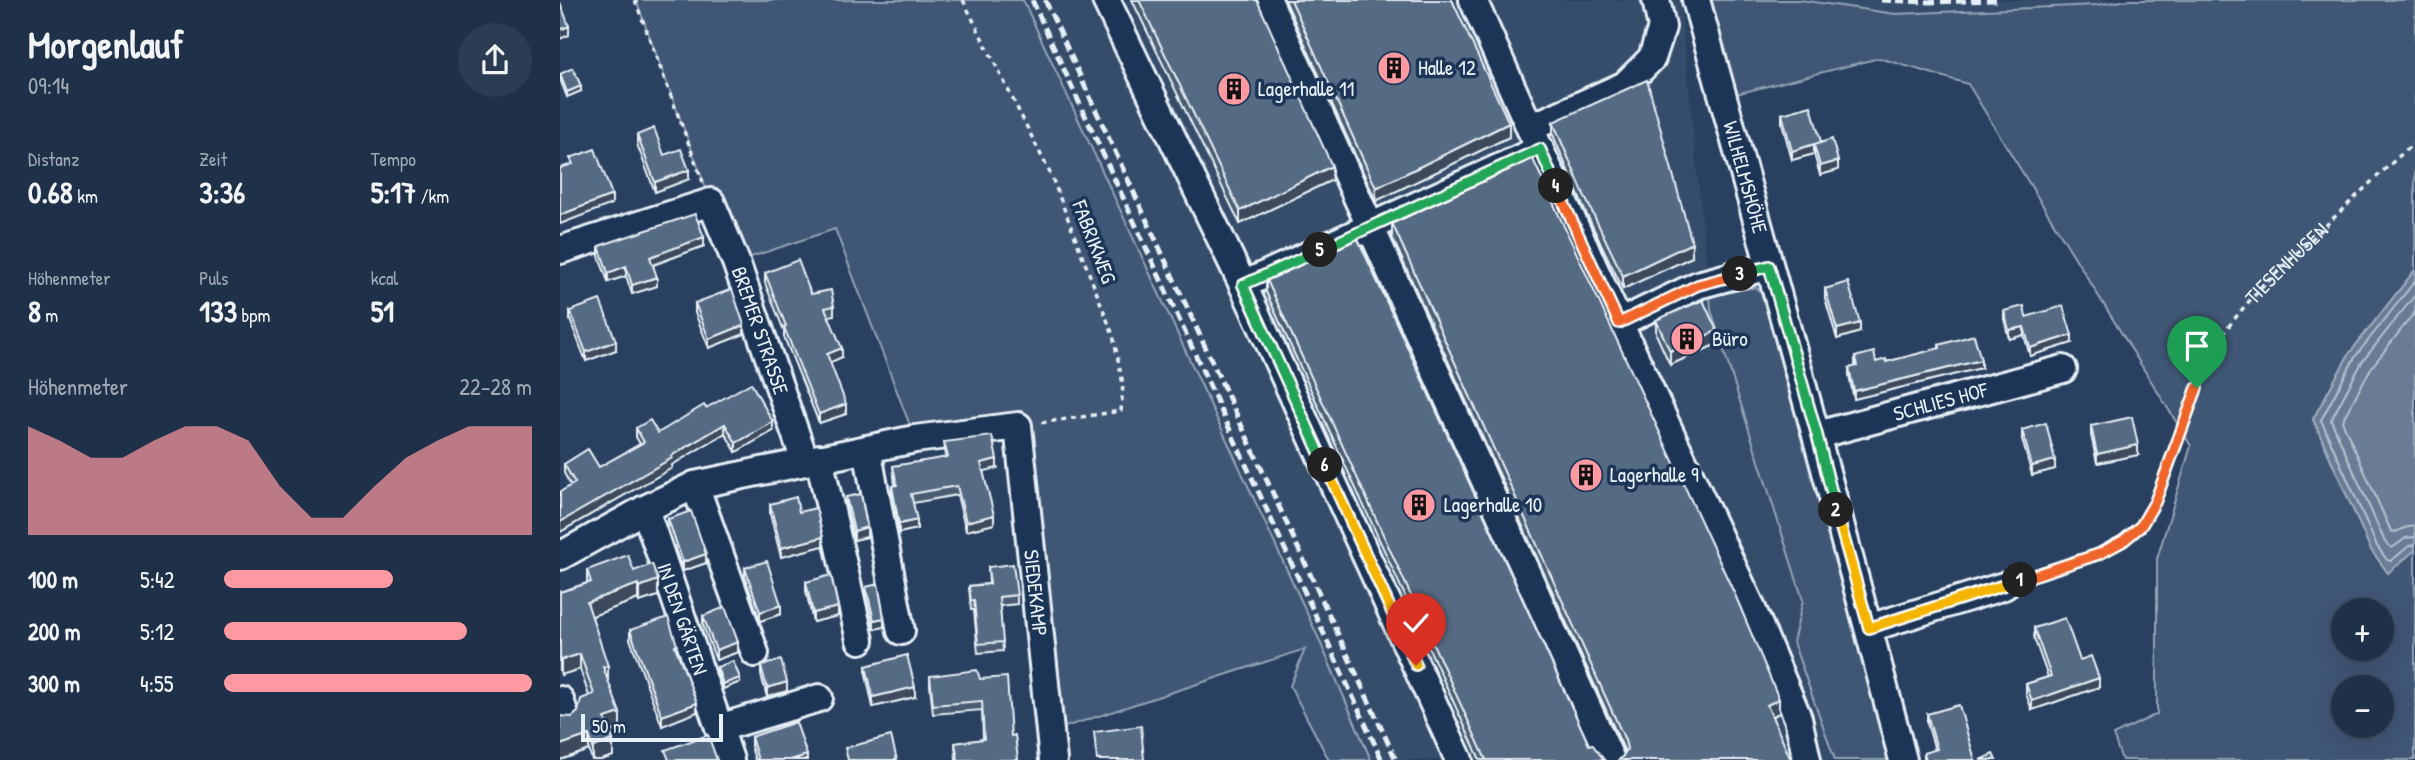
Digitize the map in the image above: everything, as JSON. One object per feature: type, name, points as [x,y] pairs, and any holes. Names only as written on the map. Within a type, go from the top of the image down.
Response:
[{"type":"street","points":[[1106,0],[1243,285],[1460,760]]},
{"type":"street","points":[[1268,0],[1611,760]]},
{"type":"street","points":[[1473,0],[1750,604],[1798,718],[1807,760]]},
{"type":"street","points":[[1243,285],[1370,227],[1535,139],[1625,85],[1652,58],[1662,27],[1656,0]]},
{"type":"street","name":"WILHELMSHÖHE","points":[[1696,0],[1817,435],[1903,760]]},
{"type":"street","points":[[560,250],[711,202]]},
{"type":"street","name":"BREMER STRASSE","points":[[711,202],[812,460],[860,640]]},
{"type":"street","points":[[1619,323],[1698,285],[1769,266]]},
{"type":"street","name":"SCHLIES HOF","points":[[1817,435],[2063,369]]},
{"type":"street","points":[[560,556],[695,485],[915,439],[1017,426]]},
{"type":"street","name":"SIEDEKAMP","points":[[1017,426],[1053,760]]},
{"type":"street","points":[[867,449],[901,631]]},
{"type":"street","points":[[695,485],[755,653]]},
{"type":"street","name":"IN DEN GÄRTEN","points":[[645,509],[730,760]]},
{"type":"street","points":[[1869,628],[2004,586]]},
{"type":"street","points":[[719,727],[820,698]]},
{"type":"path","points":[[635,0],[711,202]]},
{"type":"path","name":"FABRIKWEG","points":[[963,0],[1051,175],[1113,335],[1123,384],[1121,411],[1017,426]]},
{"type":"path","name":"TIESENHUSEN","points":[[2004,586],[2099,554],[2123,541],[2141,526],[2155,502],[2212,352],[2267,282],[2415,142]]},
{"type":"shaded area","points":[[636,0],[1023,0],[1318,637],[1371,760],[1329,760],[1290,686],[1305,649],[1059,729],[1026,418],[911,428],[835,229],[736,262]]},
{"type":"shaded area","points":[[1023,0],[1680,0],[1711,310],[1803,600],[1793,642],[1835,760],[1371,760],[1318,637]]},
{"type":"shaded area","points":[[1711,0],[1800,0],[1895,14],[2096,5],[2129,0],[2415,0],[2415,270],[2349,354],[2313,419],[2371,550],[2388,572],[2415,549],[2415,760],[2122,760],[2113,735],[2157,714],[2157,559],[2191,446],[1968,84],[1879,58],[1736,94]]},
{"type":"shaded area","points":[[1800,0],[2129,0],[2096,5],[1895,14]]},
{"type":"shaded area","points":[[1756,287],[1769,302],[1894,760],[1835,760],[1793,642],[1803,600],[1711,310],[1710,296]]},
{"type":"water","points":[[2415,270],[2415,550],[2388,573],[2371,550],[2313,419],[2349,354]]},
{"type":"building","name":"Lagerhalle 11","points":[[1139,0],[1257,0],[1332,166],[1240,211]]},
{"type":"building","name":"Halle 12","points":[[1291,0],[1452,0],[1509,123],[1376,188]]},
{"type":"building","points":[[560,2],[569,26],[560,30]]},
{"type":"building","points":[[573,68],[581,86],[567,92],[560,74]]},
{"type":"building","points":[[1647,80],[1692,243],[1623,276],[1553,122]]},
{"type":"building","points":[[1811,106],[1821,142],[1792,151],[1782,114]]},
{"type":"building","points":[[654,128],[664,155],[681,149],[689,170],[655,182],[637,135]]},
{"type":"building","points":[[1832,139],[1838,161],[1820,166],[1814,145]]},
{"type":"building","points":[[595,149],[612,195],[560,215],[560,168],[573,164],[570,158]]},
{"type":"building","name":"Lagerhalle 9","points":[[1532,157],[1736,597],[1779,699],[1767,705],[1791,760],[1619,760],[1627,749],[1625,740],[1392,223]]},
{"type":"building","points":[[695,214],[704,237],[650,257],[657,277],[632,285],[626,266],[608,273],[599,246]]},
{"type":"building","name":"Lagerhalle 10","points":[[1357,237],[1589,745],[1592,744],[1604,760],[1486,760],[1266,278]]},
{"type":"building","points":[[798,260],[811,294],[831,290],[834,306],[825,308],[842,348],[827,354],[846,404],[819,414],[765,273]]},
{"type":"building","points":[[1848,282],[1860,323],[1837,329],[1825,289]]},
{"type":"building","points":[[732,289],[744,325],[709,339],[695,303]]},
{"type":"building","points":[[600,300],[616,341],[586,352],[570,311]]},
{"type":"building","points":[[1703,300],[1717,331],[1670,351],[1656,320]]},
{"type":"building","points":[[2024,306],[2026,317],[2063,306],[2072,335],[2030,348],[2024,327],[2009,330],[2004,311]]},
{"type":"building","points":[[1974,335],[1981,360],[1854,391],[1849,368],[1857,366],[1855,357],[1874,352],[1876,362],[1886,359],[1886,362],[1940,348],[1939,345]]},
{"type":"building","points":[[751,383],[773,422],[736,443],[725,424],[671,456],[672,458],[560,522],[560,492],[575,483],[564,464],[588,449],[599,467],[644,442],[636,428],[650,420],[658,433],[704,405],[706,408]]},
{"type":"building","points":[[2132,417],[2138,445],[2097,454],[2091,426]]},
{"type":"building","points":[[2046,423],[2055,460],[2032,466],[2022,430]]},
{"type":"building","points":[[992,436],[997,459],[981,463],[994,515],[966,522],[957,486],[911,494],[917,520],[899,524],[892,486],[897,485],[893,466],[948,457],[944,442]]},
{"type":"building","points":[[861,494],[867,527],[854,531],[846,497]]},
{"type":"building","points":[[796,497],[799,512],[816,508],[823,537],[781,548],[770,504]]},
{"type":"building","points":[[691,511],[706,554],[683,562],[668,519]]},
{"type":"building","points":[[628,555],[634,571],[652,564],[658,580],[587,602],[608,666],[603,667],[620,713],[605,718],[613,740],[593,747],[589,735],[560,745],[560,716],[572,717],[578,712],[581,699],[594,694],[580,654],[561,660],[560,592],[591,582],[587,570]]},
{"type":"building","points":[[767,561],[781,605],[760,612],[745,568]]},
{"type":"building","points":[[1013,564],[1017,595],[999,597],[1003,642],[978,644],[974,600],[971,601],[969,586],[990,584],[988,567]]},
{"type":"building","points":[[831,575],[838,607],[813,613],[806,582]]},
{"type":"building","points":[[878,584],[884,618],[874,620],[866,587]]},
{"type":"building","points":[[725,607],[738,642],[716,650],[703,616]]},
{"type":"building","points":[[668,617],[677,645],[675,646],[697,703],[662,716],[630,630]]},
{"type":"building","points":[[2065,618],[2080,660],[2091,656],[2099,678],[2032,701],[2026,684],[2051,676],[2034,628]]},
{"type":"building","points":[[907,655],[915,687],[873,697],[866,666]]},
{"type":"building","points":[[781,660],[787,682],[767,688],[761,666]]},
{"type":"building","points":[[733,661],[740,678],[723,684],[717,667]]},
{"type":"building","points":[[977,670],[980,679],[1007,677],[1011,736],[1015,735],[1018,760],[958,760],[955,743],[984,739],[982,701],[933,705],[930,676]]},
{"type":"building","points":[[1959,705],[1975,760],[1926,760],[1924,753],[1937,749],[1927,714]]},
{"type":"building","points":[[796,722],[807,755],[790,760],[758,760],[751,737]]},
{"type":"building","points":[[1141,726],[1144,760],[1097,760],[1094,732]]},
{"type":"building","points":[[708,735],[717,760],[669,760],[665,750]]},
{"type":"building","points":[[891,736],[897,760],[848,760],[845,748]]},
{"type":"building","points":[[1993,754],[1996,760],[1980,760]]},
{"type":"railway","points":[[1032,0],[1382,760]]},
{"type":"railway","points":[[1045,0],[1396,760]]},
{"type":"railway","points":[[1881,0],[1997,0]]},
{"type":"place","name":"Halle 12","points":[[1394,68]]},
{"type":"place","name":"Lagerhalle 11","points":[[1234,89]]},
{"type":"place","name":"Büro","points":[[1687,339]]},
{"type":"place","name":"Lagerhalle 9","points":[[1586,475]]},
{"type":"place","name":"Lagerhalle 10","points":[[1419,505]]},
{"type":"route","points":[[1416,665],[1243,285],[1540,149],[1619,323],[1698,285],[1769,266],[1869,628],[2099,554],[2123,541],[2141,526],[2155,502],[2197,388]]}]
